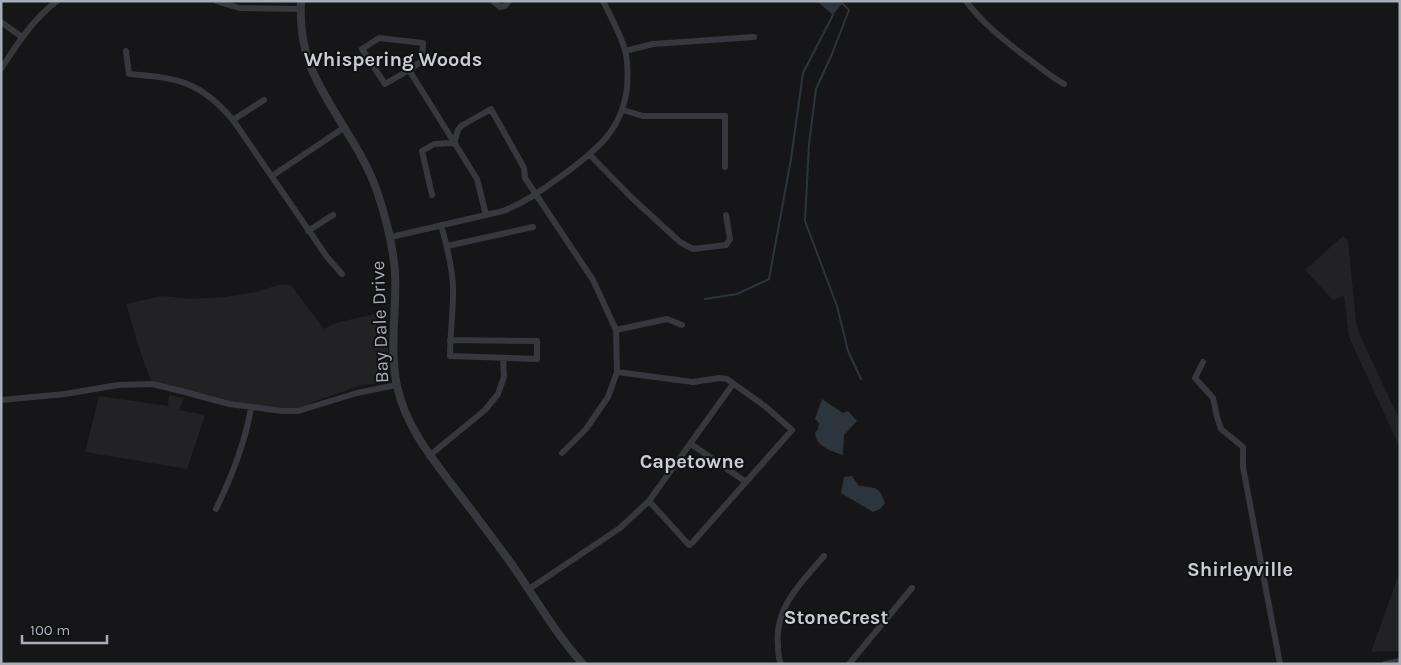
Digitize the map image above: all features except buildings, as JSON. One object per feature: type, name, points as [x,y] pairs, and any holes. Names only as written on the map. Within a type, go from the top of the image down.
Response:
[{"type":"street","points":[[1,69],[22,37],[48,8],[57,1]]},
{"type":"street","points":[[216,1],[240,8],[301,5]]},
{"type":"street","points":[[493,1],[500,7],[505,6],[509,1]]},
{"type":"street","points":[[391,237],[503,211],[536,196],[590,155],[608,137],[623,110],[628,82],[625,50],[603,1]]},
{"type":"street","points":[[966,1],[973,11],[999,37],[1064,84]]},
{"type":"street","name":"Bay Dale Drive","points":[[301,5],[303,37],[312,70],[322,92],[345,127],[368,171],[391,237],[395,273],[393,353],[396,385],[414,434],[529,589],[560,638],[583,664]]},
{"type":"street","points":[[1,22],[22,37]]},
{"type":"street","points":[[625,50],[653,44],[754,37]]},
{"type":"street","points":[[380,38],[423,43],[422,61],[409,70],[385,84],[362,49],[380,38]]},
{"type":"street","points":[[126,50],[130,74],[175,79],[191,84],[214,100],[233,120],[327,258],[342,274]]},
{"type":"street","points":[[409,70],[454,143],[462,152],[477,179],[486,215]]},
{"type":"street","points":[[233,120],[264,100]]},
{"type":"street","points":[[454,143],[461,126],[491,109],[524,168],[525,178],[568,240],[592,280],[616,330],[617,372],[608,397],[586,429],[562,453]]},
{"type":"street","points":[[623,110],[643,116],[725,116],[725,168]]},
{"type":"street","points":[[272,176],[345,127]]},
{"type":"street","points":[[432,196],[422,151],[434,144],[454,143]]},
{"type":"street","points":[[590,155],[652,217],[680,242],[693,249],[726,245],[730,239],[726,215]]},
{"type":"street","points":[[308,231],[333,215]]},
{"type":"street","points":[[442,225],[447,246],[453,292],[450,340],[450,356],[537,359],[537,341],[450,340]]},
{"type":"street","points":[[447,246],[533,227]]},
{"type":"street","points":[[616,330],[667,319],[682,325]]},
{"type":"street","points":[[429,456],[485,410],[498,394],[504,377],[503,358]]},
{"type":"street","points":[[1203,362],[1195,378],[1213,398],[1221,428],[1243,447],[1243,467],[1280,664]]},
{"type":"street","points":[[617,372],[693,382],[719,378],[727,379],[766,407],[792,430],[689,545],[650,501]]},
{"type":"street","points":[[1,400],[65,394],[118,385],[152,384],[218,402],[251,408],[298,411],[361,392],[396,385]]},
{"type":"street","points":[[529,589],[620,528],[650,501],[733,384]]},
{"type":"street","points":[[216,509],[230,480],[244,443],[251,408]]},
{"type":"street","points":[[691,444],[746,482]]},
{"type":"street","points":[[781,664],[777,641],[778,625],[784,608],[791,594],[824,556]]},
{"type":"street","points":[[849,664],[912,588]]},
{"type":"street","points":[[1385,664],[1400,661]]},
{"type":"shaded area","points":[[817,1],[844,1],[833,15]]},
{"type":"shaded area","points":[[1343,236],[1348,240],[1356,322],[1360,335],[1400,421],[1400,448],[1349,337],[1344,296],[1333,300],[1305,270]]},
{"type":"shaded area","points":[[281,284],[291,285],[324,329],[335,323],[388,311],[388,376],[381,383],[362,385],[313,402],[298,411],[251,408],[152,384],[126,304],[162,296],[192,299],[224,297],[256,292]]},
{"type":"shaded area","points":[[169,395],[184,398],[179,410],[205,415],[187,469],[85,452],[99,396],[168,406]]},
{"type":"shaded area","points":[[822,399],[843,413],[848,411],[857,421],[844,435],[843,455],[825,448],[816,438],[815,433],[819,423],[815,419]]},
{"type":"shaded area","points":[[852,476],[859,486],[873,488],[881,493],[885,503],[880,509],[873,512],[841,493],[844,477]]},
{"type":"shaded area","points":[[1400,571],[1400,651],[1371,652]]},
{"type":"waterway","points":[[843,4],[849,10],[816,89],[809,144],[805,221],[837,306],[848,351],[861,379]]},
{"type":"waterway","points":[[705,299],[737,294],[769,279],[791,159],[803,73],[833,15]]},
{"type":"district","name":"Whispering Woods","points":[[393,59]]},
{"type":"district","name":"Capetowne","points":[[692,461]]},
{"type":"district","name":"Shirleyville","points":[[1240,569]]},
{"type":"district","name":"StoneCrest","points":[[836,617]]}]
